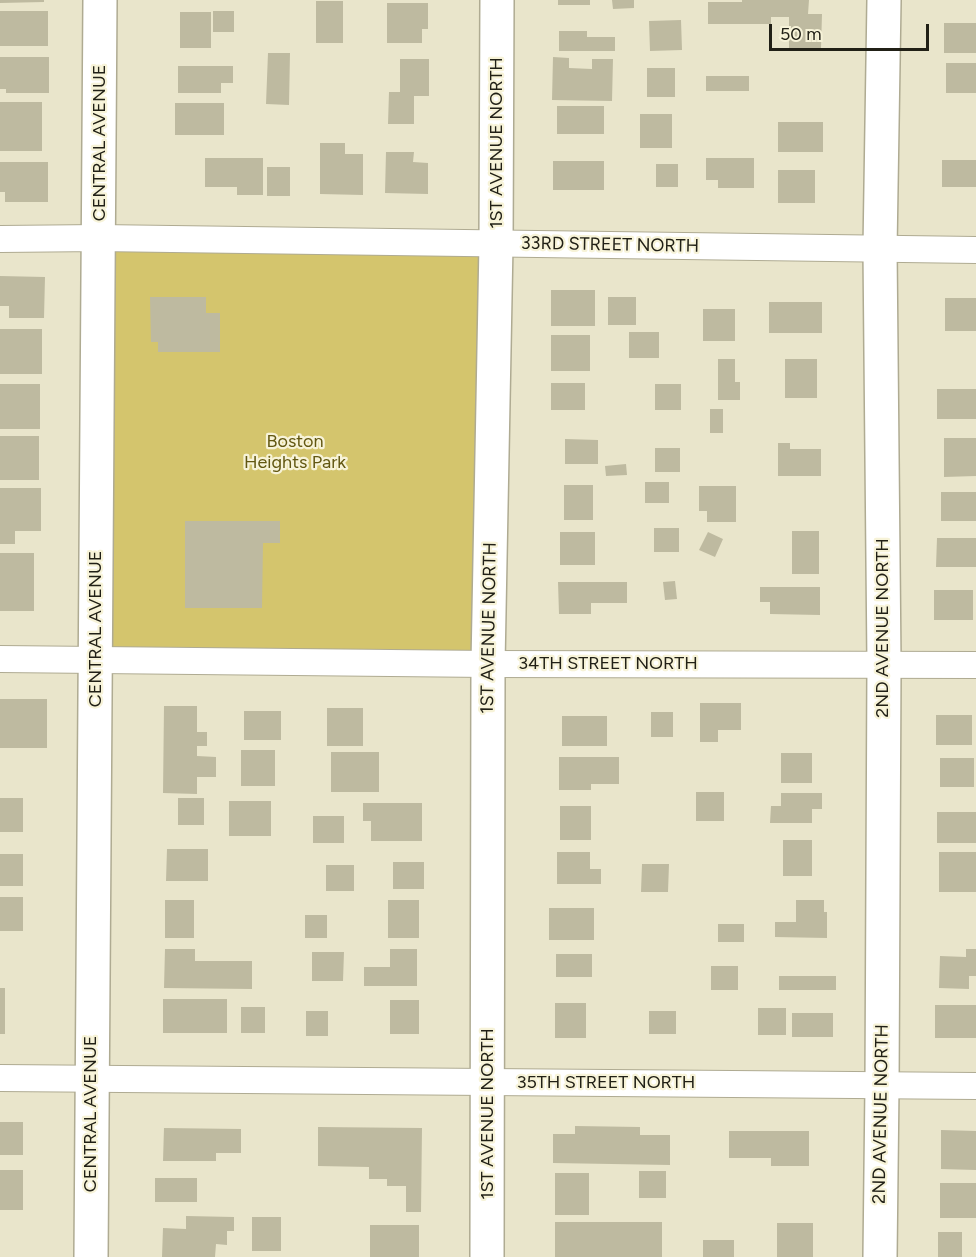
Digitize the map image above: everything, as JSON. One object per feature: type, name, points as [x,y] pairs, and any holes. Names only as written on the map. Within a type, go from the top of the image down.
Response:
[{"type":"main road","name":"CENTRAL AVENUE","points":[[91,1257],[100,0]]},
{"type":"main road","name":"1ST AVENUE NORTH","points":[[487,1257],[488,664],[496,244],[497,0]]},
{"type":"main road","name":"2ND AVENUE NORTH","points":[[879,1257],[884,664],[880,249],[885,0]]},
{"type":"street","name":"33RD STREET NORTH","points":[[0,239],[99,238],[976,250]]},
{"type":"street","name":"34TH STREET NORTH","points":[[0,659],[488,664],[976,665]]},
{"type":"street","name":"35TH STREET NORTH","points":[[0,1078],[976,1086]]},
{"type":"green space","name":"Boston Heights Park","points":[[99,238],[496,244],[488,664],[96,660]]},
{"type":"building","points":[[0,0],[44,0],[44,2],[0,3]]},
{"type":"building","points":[[558,0],[590,0],[590,5],[558,5]]},
{"type":"building","points":[[612,0],[634,0],[634,8],[613,9]]},
{"type":"building","points":[[742,0],[809,0],[808,14],[822,14],[821,48],[789,48],[789,17],[771,17],[771,24],[708,24],[708,2],[742,2]]},
{"type":"building","points":[[316,1],[343,1],[343,43],[316,43]]},
{"type":"building","points":[[387,3],[428,3],[428,29],[422,29],[422,43],[387,43]]},
{"type":"building","points":[[0,11],[48,11],[48,46],[0,46]]},
{"type":"building","points":[[213,11],[234,11],[234,32],[213,32]]},
{"type":"building","points":[[180,12],[211,12],[211,48],[180,48]]},
{"type":"building","points":[[681,20],[682,50],[650,51],[649,21]]},
{"type":"building","points":[[944,23],[976,23],[976,53],[944,53]]},
{"type":"building","points":[[559,31],[587,31],[587,37],[615,37],[615,51],[559,51]]},
{"type":"building","points":[[268,53],[290,53],[289,105],[266,104]]},
{"type":"building","points":[[0,57],[49,57],[49,93],[6,93],[6,89],[0,89]]},
{"type":"building","points":[[553,57],[569,58],[569,68],[592,69],[592,59],[613,59],[612,101],[552,100]]},
{"type":"building","points":[[400,59],[429,59],[429,96],[414,96],[414,124],[388,124],[389,92],[400,92]]},
{"type":"building","points":[[946,63],[976,63],[976,93],[946,93]]},
{"type":"building","points":[[178,66],[233,66],[233,83],[221,83],[221,93],[178,93]]},
{"type":"building","points":[[647,68],[675,68],[675,97],[647,97]]},
{"type":"building","points":[[706,76],[749,76],[749,91],[706,91]]},
{"type":"building","points":[[0,102],[42,102],[42,151],[0,151]]},
{"type":"building","points":[[175,103],[224,103],[224,135],[175,135]]},
{"type":"building","points":[[557,106],[604,106],[604,134],[557,134]]},
{"type":"building","points":[[640,114],[672,114],[672,148],[640,148]]},
{"type":"building","points":[[778,122],[823,122],[823,152],[778,152]]},
{"type":"building","points":[[320,143],[345,143],[345,154],[363,154],[363,195],[320,194]]},
{"type":"building","points":[[386,152],[414,152],[413,162],[428,163],[428,194],[385,193]]},
{"type":"building","points":[[205,158],[263,158],[263,195],[237,195],[237,187],[205,187]]},
{"type":"building","points":[[706,158],[754,158],[754,188],[718,188],[718,180],[706,180]]},
{"type":"building","points":[[942,160],[976,160],[976,187],[942,187]]},
{"type":"building","points":[[553,161],[604,161],[604,190],[553,190]]},
{"type":"building","points":[[0,162],[48,162],[48,202],[5,202],[5,192],[0,192]]},
{"type":"building","points":[[656,164],[678,164],[678,187],[656,187]]},
{"type":"building","points":[[267,167],[290,167],[290,196],[267,196]]},
{"type":"building","points":[[778,170],[815,170],[815,203],[778,203]]},
{"type":"building","points":[[0,276],[45,277],[44,318],[9,318],[9,306],[0,306]]},
{"type":"building","points":[[551,290],[595,290],[595,326],[551,326]]},
{"type":"building","points":[[150,297],[206,297],[206,313],[220,313],[220,352],[158,352],[158,342],[151,342]]},
{"type":"building","points":[[608,297],[636,297],[636,325],[608,325]]},
{"type":"building","points":[[945,298],[976,298],[976,331],[945,331]]},
{"type":"building","points":[[769,302],[822,302],[822,333],[769,333]]},
{"type":"building","points":[[703,309],[735,309],[735,341],[703,341]]},
{"type":"building","points":[[0,329],[42,329],[42,374],[0,374]]},
{"type":"building","points":[[629,332],[659,332],[659,358],[629,358]]},
{"type":"building","points":[[551,335],[590,335],[590,371],[551,371]]},
{"type":"building","points":[[718,359],[735,359],[735,382],[740,382],[740,400],[718,400]]},
{"type":"building","points":[[785,359],[817,359],[817,398],[785,398]]},
{"type":"building","points":[[551,383],[585,383],[585,410],[551,410]]},
{"type":"building","points":[[0,384],[40,384],[40,429],[0,429]]},
{"type":"building","points":[[655,384],[681,384],[681,410],[655,410]]},
{"type":"building","points":[[937,389],[976,389],[976,419],[937,419]]},
{"type":"building","points":[[710,409],[723,409],[723,433],[710,433]]},
{"type":"building","points":[[0,436],[39,436],[39,480],[0,480]]},
{"type":"building","points":[[944,438],[976,438],[976,476],[944,477]]},
{"type":"building","points":[[565,439],[598,440],[598,464],[565,464]]},
{"type":"building","points":[[778,443],[790,443],[790,449],[821,449],[821,476],[778,476]]},
{"type":"building","points":[[655,448],[680,448],[680,472],[655,472]]},
{"type":"building","points":[[626,464],[627,475],[606,476],[605,466]]},
{"type":"building","points":[[645,482],[669,482],[669,503],[645,503]]},
{"type":"building","points":[[564,485],[593,485],[593,520],[564,520]]},
{"type":"building","points":[[699,486],[736,486],[736,522],[707,522],[707,511],[699,511]]},
{"type":"building","points":[[0,488],[41,488],[41,531],[15,531],[15,544],[0,544]]},
{"type":"building","points":[[941,492],[976,492],[976,521],[941,521]]},
{"type":"building","points":[[185,521],[280,521],[280,543],[263,543],[262,608],[185,608]]},
{"type":"building","points":[[654,528],[679,528],[679,552],[654,552]]},
{"type":"building","points":[[792,531],[819,531],[819,574],[792,574]]},
{"type":"building","points":[[560,532],[595,532],[595,565],[560,565]]},
{"type":"building","points":[[708,532],[723,539],[715,557],[699,550]]},
{"type":"building","points":[[937,538],[976,538],[976,567],[936,567]]},
{"type":"building","points":[[0,553],[34,553],[34,611],[0,611]]},
{"type":"building","points":[[675,581],[677,599],[665,600],[663,582]]},
{"type":"building","points":[[558,582],[627,582],[627,603],[591,603],[591,614],[559,614]]},
{"type":"building","points":[[760,587],[820,587],[820,615],[770,614],[770,602],[760,602]]},
{"type":"building","points":[[934,590],[973,590],[973,620],[934,620]]},
{"type":"building","points":[[0,699],[47,699],[47,748],[0,748]]},
{"type":"building","points":[[700,703],[741,703],[741,730],[718,730],[718,742],[700,742]]},
{"type":"building","points":[[164,706],[197,706],[197,732],[207,732],[207,746],[197,746],[197,756],[216,757],[216,777],[197,777],[197,794],[163,793]]},
{"type":"building","points":[[327,708],[363,708],[363,746],[327,746]]},
{"type":"building","points":[[244,711],[281,711],[281,740],[244,740]]},
{"type":"building","points":[[651,712],[673,712],[673,737],[651,737]]},
{"type":"building","points":[[936,715],[972,715],[972,745],[936,745]]},
{"type":"building","points":[[562,716],[607,716],[607,746],[562,746]]},
{"type":"building","points":[[241,750],[275,750],[275,786],[241,786]]},
{"type":"building","points":[[331,752],[379,752],[379,792],[331,792]]},
{"type":"building","points":[[781,753],[812,753],[812,783],[781,783]]},
{"type":"building","points":[[559,757],[619,757],[619,784],[591,784],[591,790],[559,790]]},
{"type":"building","points":[[940,758],[974,758],[974,787],[940,787]]},
{"type":"building","points":[[696,792],[724,792],[724,821],[696,821]]},
{"type":"building","points":[[781,793],[822,793],[822,809],[812,809],[812,823],[770,823],[771,806],[781,806]]},
{"type":"building","points":[[0,798],[23,798],[23,832],[0,832]]},
{"type":"building","points":[[178,798],[204,798],[204,825],[178,825]]},
{"type":"building","points":[[229,801],[271,801],[271,836],[229,836]]},
{"type":"building","points":[[363,803],[422,803],[422,841],[371,841],[371,821],[363,821]]},
{"type":"building","points":[[560,806],[591,806],[591,840],[560,840]]},
{"type":"building","points":[[937,812],[976,812],[976,843],[937,843]]},
{"type":"building","points":[[313,816],[344,816],[344,843],[313,843]]},
{"type":"building","points":[[783,840],[812,840],[812,876],[783,876]]},
{"type":"building","points":[[167,849],[208,849],[208,881],[166,881]]},
{"type":"building","points":[[557,852],[590,852],[590,869],[601,869],[601,884],[557,884]]},
{"type":"building","points":[[939,852],[976,852],[976,892],[939,892]]},
{"type":"building","points":[[0,854],[23,854],[23,886],[0,886]]},
{"type":"building","points":[[393,862],[424,862],[424,889],[393,889]]},
{"type":"building","points":[[642,864],[669,864],[668,892],[641,892]]},
{"type":"building","points":[[326,865],[354,865],[354,891],[326,891]]},
{"type":"building","points":[[0,897],[23,897],[23,931],[0,931]]},
{"type":"building","points":[[165,900],[194,900],[194,938],[165,938]]},
{"type":"building","points":[[388,900],[419,900],[419,938],[388,938]]},
{"type":"building","points":[[796,900],[824,900],[824,912],[827,912],[827,938],[775,937],[775,922],[796,922]]},
{"type":"building","points":[[549,908],[594,908],[594,940],[549,940]]},
{"type":"building","points":[[305,915],[327,915],[327,938],[305,938]]},
{"type":"building","points":[[718,924],[744,924],[744,942],[718,942]]},
{"type":"building","points":[[165,949],[195,949],[195,961],[252,961],[252,989],[164,988]]},
{"type":"building","points":[[390,949],[417,949],[417,986],[364,986],[364,967],[390,967]]},
{"type":"building","points":[[966,949],[976,949],[976,976],[969,976],[969,989],[939,988],[940,956],[966,957]]},
{"type":"building","points":[[312,952],[344,952],[343,981],[312,981]]},
{"type":"building","points":[[556,954],[592,954],[592,977],[556,977]]},
{"type":"building","points":[[711,966],[738,966],[738,990],[711,990]]},
{"type":"building","points":[[779,976],[836,976],[836,990],[779,990]]},
{"type":"building","points":[[0,988],[5,988],[5,1034],[0,1034]]},
{"type":"building","points":[[163,999],[227,999],[227,1033],[163,1033]]},
{"type":"building","points":[[390,1000],[419,1000],[419,1034],[390,1034]]},
{"type":"building","points":[[555,1003],[586,1003],[586,1038],[555,1038]]},
{"type":"building","points":[[935,1005],[976,1005],[976,1038],[935,1038]]},
{"type":"building","points":[[241,1007],[265,1007],[265,1033],[241,1033]]},
{"type":"building","points":[[758,1008],[786,1008],[786,1035],[758,1035]]},
{"type":"building","points":[[306,1011],[328,1011],[328,1036],[306,1036]]},
{"type":"building","points":[[649,1011],[676,1011],[676,1034],[649,1034]]},
{"type":"building","points":[[792,1013],[833,1013],[833,1037],[792,1037]]},
{"type":"building","points":[[0,1122],[23,1122],[23,1155],[0,1155]]},
{"type":"building","points":[[575,1126],[640,1127],[640,1135],[670,1135],[670,1165],[553,1163],[553,1134],[575,1134]]},
{"type":"building","points":[[318,1127],[422,1128],[421,1212],[406,1212],[406,1186],[387,1186],[387,1179],[369,1179],[369,1167],[318,1166]]},
{"type":"building","points":[[164,1128],[241,1129],[241,1153],[216,1153],[216,1161],[163,1161]]},
{"type":"building","points":[[941,1130],[976,1131],[976,1170],[941,1169]]},
{"type":"building","points":[[729,1131],[809,1131],[809,1166],[771,1166],[771,1158],[729,1158]]},
{"type":"building","points":[[0,1170],[23,1170],[23,1210],[0,1210]]},
{"type":"building","points":[[639,1171],[666,1171],[666,1198],[639,1198]]},
{"type":"building","points":[[555,1173],[589,1173],[589,1215],[555,1215]]},
{"type":"building","points":[[155,1178],[197,1178],[197,1202],[155,1202]]},
{"type":"building","points":[[940,1183],[976,1183],[976,1218],[940,1218]]},
{"type":"building","points":[[186,1216],[234,1217],[234,1231],[227,1231],[227,1245],[216,1244],[215,1257],[162,1257],[163,1228],[186,1229]]},
{"type":"building","points":[[252,1217],[281,1217],[281,1251],[252,1251]]},
{"type":"building","points":[[555,1222],[662,1222],[662,1257],[555,1257]]},
{"type":"building","points":[[777,1223],[813,1223],[813,1257],[777,1257]]},
{"type":"building","points":[[370,1225],[419,1225],[419,1257],[370,1257]]},
{"type":"building","points":[[938,1232],[962,1232],[962,1257],[938,1257]]},
{"type":"building","points":[[703,1240],[734,1240],[734,1257],[703,1257]]}]
